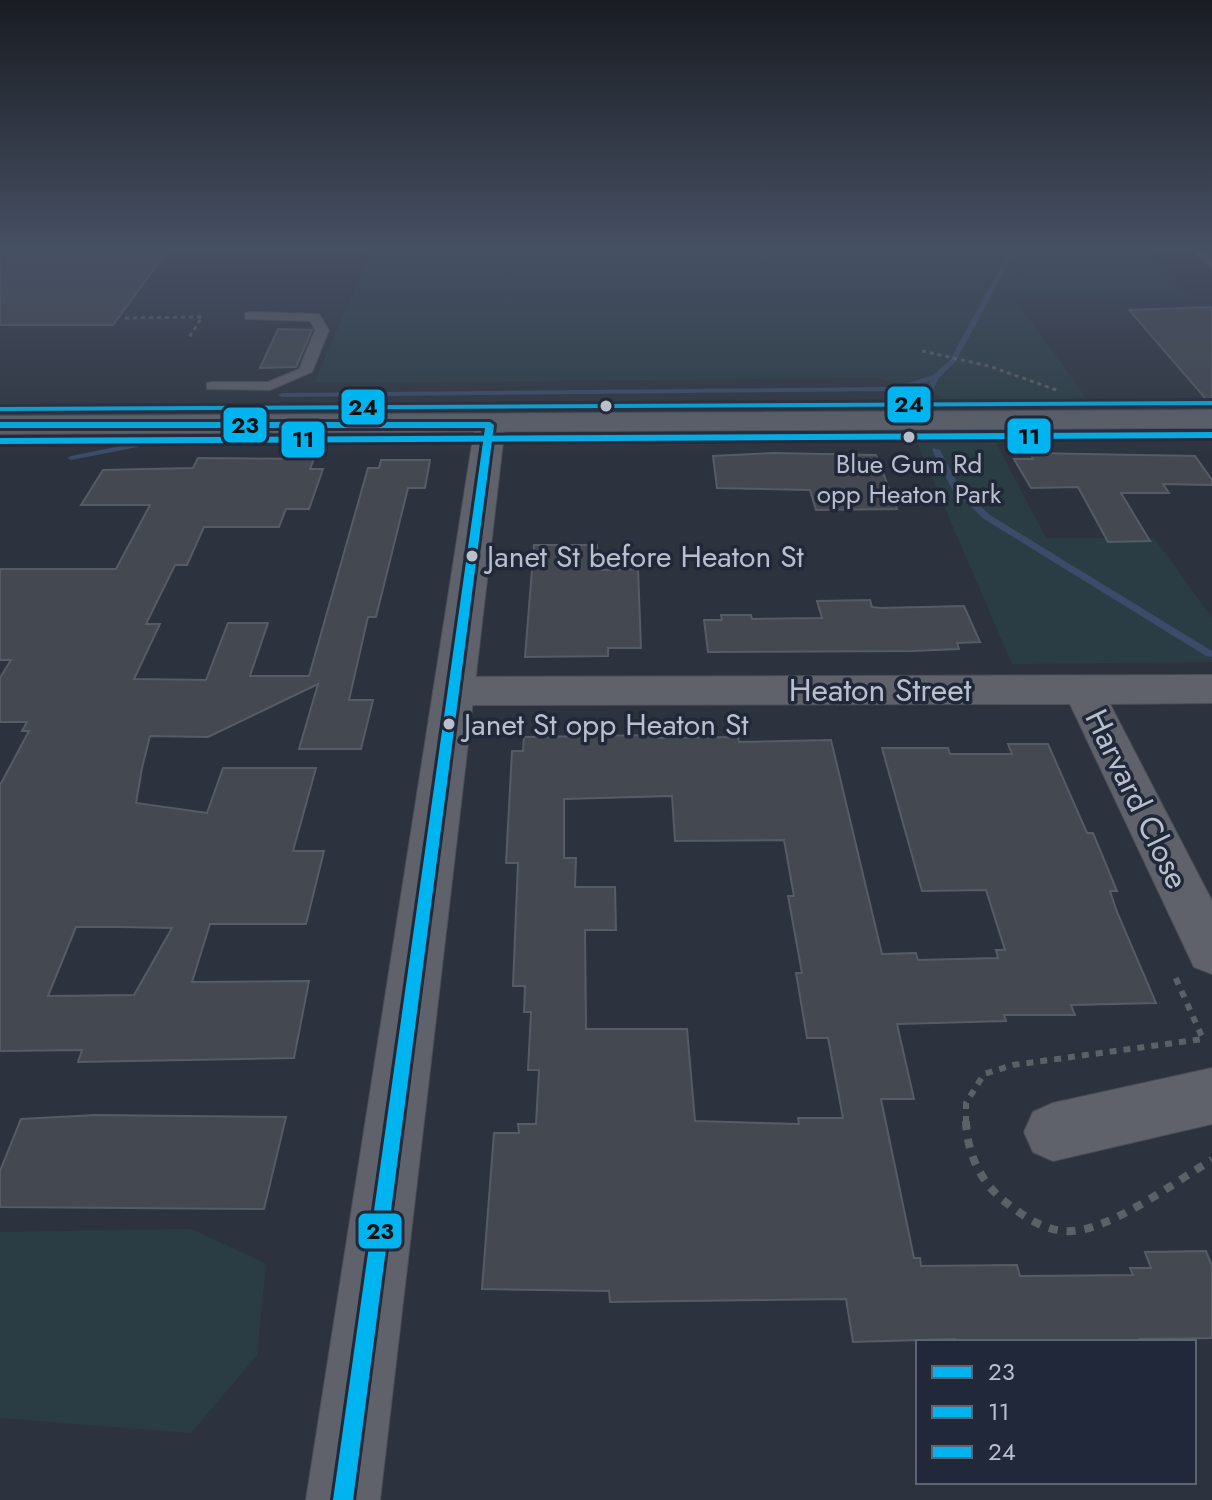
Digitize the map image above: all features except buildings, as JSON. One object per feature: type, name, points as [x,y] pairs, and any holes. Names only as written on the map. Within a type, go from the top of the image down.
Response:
[{"type":"main road","points":[[0,425],[490,425],[1212,419]]},
{"type":"street","points":[[343,1500],[490,425]]},
{"type":"street","name":"Heaton Street","points":[[453,691],[1212,689]]},
{"type":"street","name":"Harvard Close","points":[[1083,690],[1212,951]]},
{"type":"street","points":[[1053,1132],[1212,1096]]},
{"type":"lane","points":[[212,386],[270,386],[305,372],[322,330],[315,319]]},
{"type":"path","points":[[189,338],[201,319]]},
{"type":"path","points":[[922,351],[989,366],[1072,396],[1098,420]]},
{"type":"path","points":[[1166,958],[1203,1039],[1013,1065],[984,1074],[966,1103],[967,1144],[988,1188],[1028,1220],[1064,1231],[1099,1227],[1212,1160]]},
{"type":"shaded area","points":[[342,319],[1029,319],[1087,399],[946,399],[878,378],[314,383]]},
{"type":"shaded area","points":[[917,443],[996,443],[1046,538],[1154,538],[1212,618],[1212,662],[1012,664]]},
{"type":"shaded area","points":[[192,1229],[266,1264],[257,1355],[191,1433],[0,1418],[0,1232]]},
{"type":"waterway","points":[[936,377],[953,361],[976,319]]},
{"type":"waterway","points":[[282,395],[897,389],[936,377]]},
{"type":"waterway","points":[[927,394],[936,377]]},
{"type":"waterway","points":[[71,458],[135,445]]},
{"type":"waterway","points":[[936,450],[955,487],[987,517],[1210,654]]},
{"type":"transit line","name":"24","points":[[0,409],[1212,403]]},
{"type":"transit line","name":"23","points":[[0,425],[490,425]]},
{"type":"transit line","name":"23","points":[[343,1500],[490,425]]},
{"type":"transit line","name":"11","points":[[0,441],[1212,435]]},
{"type":"place","name":"Blue Gum Rd opp Heaton Park","points":[[909,437]]},
{"type":"place","name":"Janet St before Heaton St","points":[[472,556]]},
{"type":"place","name":"Janet St opp Heaton St","points":[[449,724]]}]
